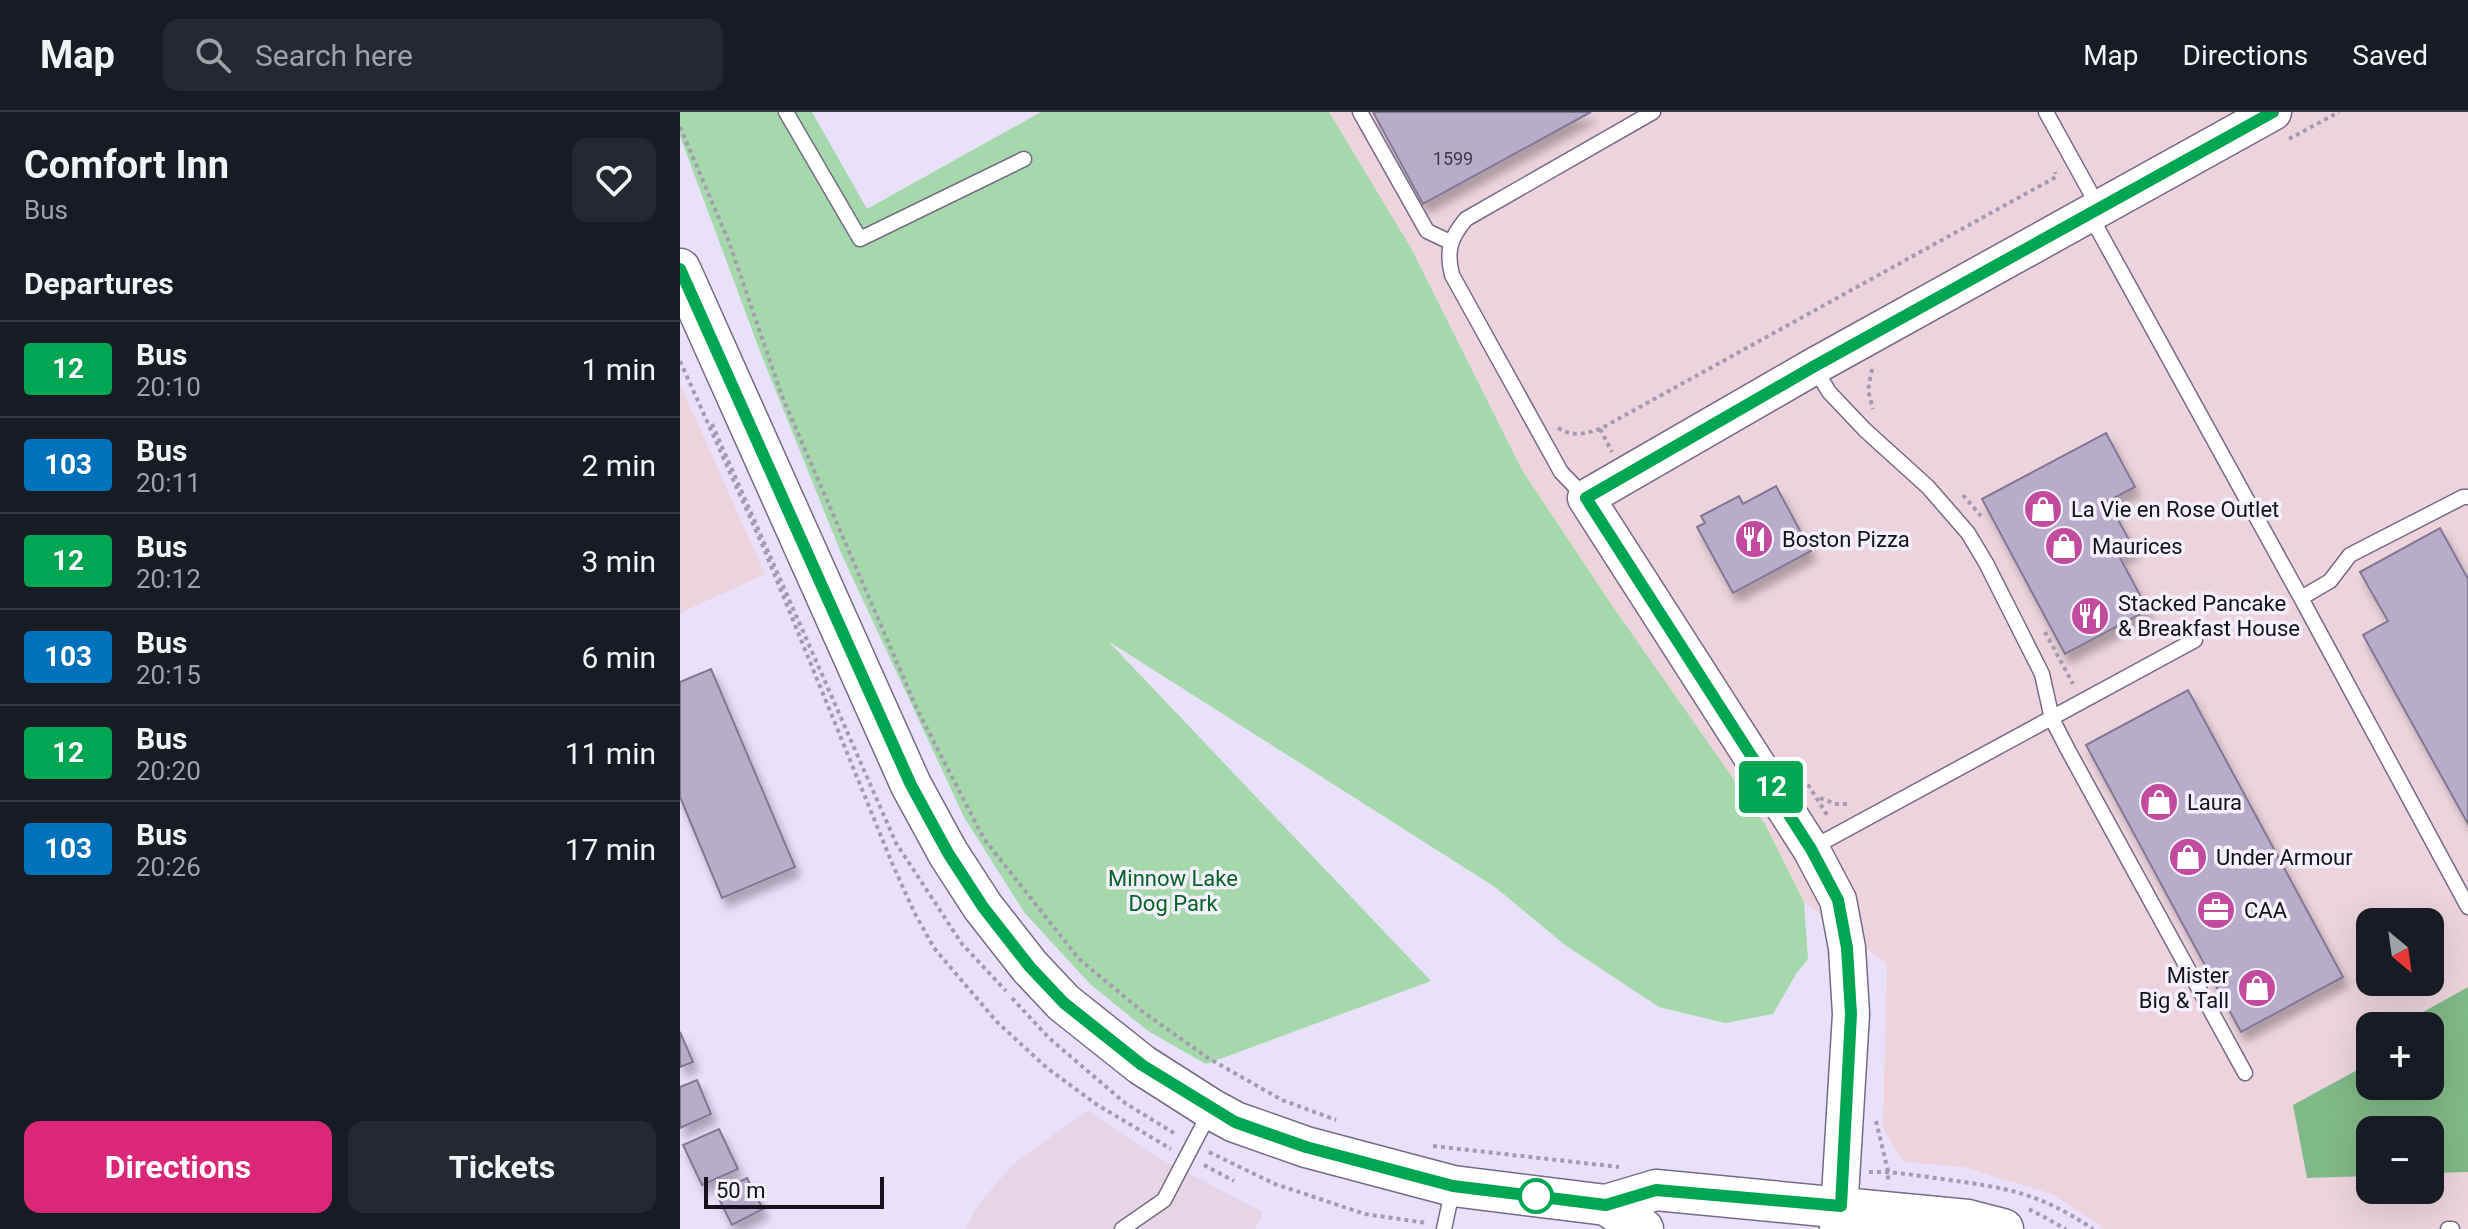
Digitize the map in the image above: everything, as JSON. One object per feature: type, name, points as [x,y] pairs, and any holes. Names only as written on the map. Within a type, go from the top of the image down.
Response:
[{"type":"main road","points":[[680,269],[911,785],[948,853],[983,907],[1030,967],[1064,1003],[1142,1065],[1235,1122],[1306,1147],[1453,1186],[1606,1205],[1656,1190],[1840,1218],[1968,1220],[2003,1229]]},
{"type":"main road","points":[[1606,1205],[1643,1229]]},
{"type":"street","points":[[1840,1218],[1851,1014],[1847,948],[1838,900],[1811,849],[1586,498],[1813,367],[2273,112]]},
{"type":"lane","points":[[786,112],[860,239],[1024,159]]},
{"type":"lane","points":[[1360,112],[1427,231],[1450,242]]},
{"type":"lane","points":[[1586,498],[1561,472],[1452,275],[1447,257],[1450,242],[1466,219],[1653,112]]},
{"type":"lane","points":[[2046,112],[2094,211],[2468,907]]},
{"type":"lane","points":[[1813,367],[1829,392],[1865,430],[1928,487],[1968,533],[2042,674],[2052,719],[2245,1073]]},
{"type":"lane","points":[[2301,598],[2330,581],[2350,555],[2468,497]]},
{"type":"lane","points":[[1811,849],[2195,640]]},
{"type":"lane","points":[[1122,1229],[1164,1200],[1211,1109]]},
{"type":"lane","points":[[1444,1229],[1453,1186]]},
{"type":"path","points":[[680,127],[729,242],[782,396],[917,709],[984,839],[1079,959],[1143,1012],[1208,1058],[1282,1100],[1340,1122]]},
{"type":"path","points":[[1556,426],[1565,432],[1583,435],[1600,429],[2056,177],[2054,166]]},
{"type":"path","points":[[1817,797],[1836,804],[1852,804]]},
{"type":"path","points":[[1420,1144],[1619,1167]]},
{"type":"shaded area","points":[[1329,112],[2468,112],[2468,987],[2423,1012],[2356,1012],[2356,1071],[2293,1105],[2307,1178],[2356,1176],[2356,1204],[2444,1204],[2444,1173],[2468,1172],[2468,1229],[2105,1229],[2052,1194],[1964,1167],[1903,1162],[1883,1128],[1887,964],[1804,902],[1765,824],[1611,604],[1522,470],[1411,248]]},
{"type":"shaded area","points":[[680,384],[765,574],[680,613]]},
{"type":"shaded area","points":[[1088,1110],[1150,1153],[1263,1212],[1255,1229],[966,1229],[975,1209],[1012,1165]]},
{"type":"green space","name":"Minnow Lake Dog Park","points":[[680,112],[812,112],[867,209],[1041,112],[1329,112],[1411,248],[1522,470],[1611,604],[1765,824],[1804,902],[1808,959],[1773,1014],[1725,1023],[1659,1007],[1565,945],[1495,887],[1108,641],[1431,981],[1206,1064],[1148,1031],[1090,984],[1024,912],[964,817],[841,553],[761,354],[680,136]]},
{"type":"green space","points":[[2468,987],[2468,1172],[2444,1173],[2444,1116],[2356,1116],[2356,1176],[2307,1178],[2293,1105],[2356,1071],[2356,1100],[2444,1100],[2444,1012],[2423,1012]]},
{"type":"building","points":[[1373,112],[1591,112],[1423,204]]},
{"type":"building","points":[[2106,433],[2135,487],[2108,501],[2134,549],[2119,556],[2148,610],[2065,654],[1982,499]]},
{"type":"building","name":"Boston Pizza","points":[[1776,486],[1811,551],[1733,593],[1697,527],[1705,523],[1701,516],[1739,496],[1743,504]]},
{"type":"building","points":[[2440,528],[2468,579],[2468,824],[2363,635],[2388,621],[2360,572]]},
{"type":"building","points":[[711,669],[795,867],[722,898],[680,797],[680,682]]},
{"type":"building","points":[[2188,690],[2343,977],[2241,1032],[2086,745]]},
{"type":"building","points":[[680,1032],[693,1062],[680,1067]]},
{"type":"building","points":[[697,1080],[711,1114],[680,1128],[680,1087]]},
{"type":"building","points":[[719,1129],[738,1169],[702,1185],[683,1145]]},
{"type":"building","points":[[747,1178],[763,1209],[732,1225],[716,1193]]},
{"type":"bus line","name":"12","points":[[680,269],[911,785],[948,853],[983,907],[1030,967],[1064,1003],[1142,1065],[1235,1122],[1306,1147],[1453,1186],[1606,1205],[1656,1190],[1841,1206],[1851,1014],[1847,948],[1838,900],[1811,849],[1586,498],[1813,367],[2273,112]]},
{"type":"place","name":"La Vie en Rose Outlet","points":[[2043,509]]},
{"type":"place","name":"Boston Pizza","points":[[1754,539]]},
{"type":"place","name":"Maurices","points":[[2064,546]]},
{"type":"place","name":"Stacked Pancake & Breakfast House","points":[[2090,616]]},
{"type":"place","name":"Laura","points":[[2159,802]]},
{"type":"place","name":"Under Armour","points":[[2188,857]]},
{"type":"place","name":"CAA","points":[[2216,910]]},
{"type":"place","name":"Mister Big & Tall","points":[[2257,988]]}]
